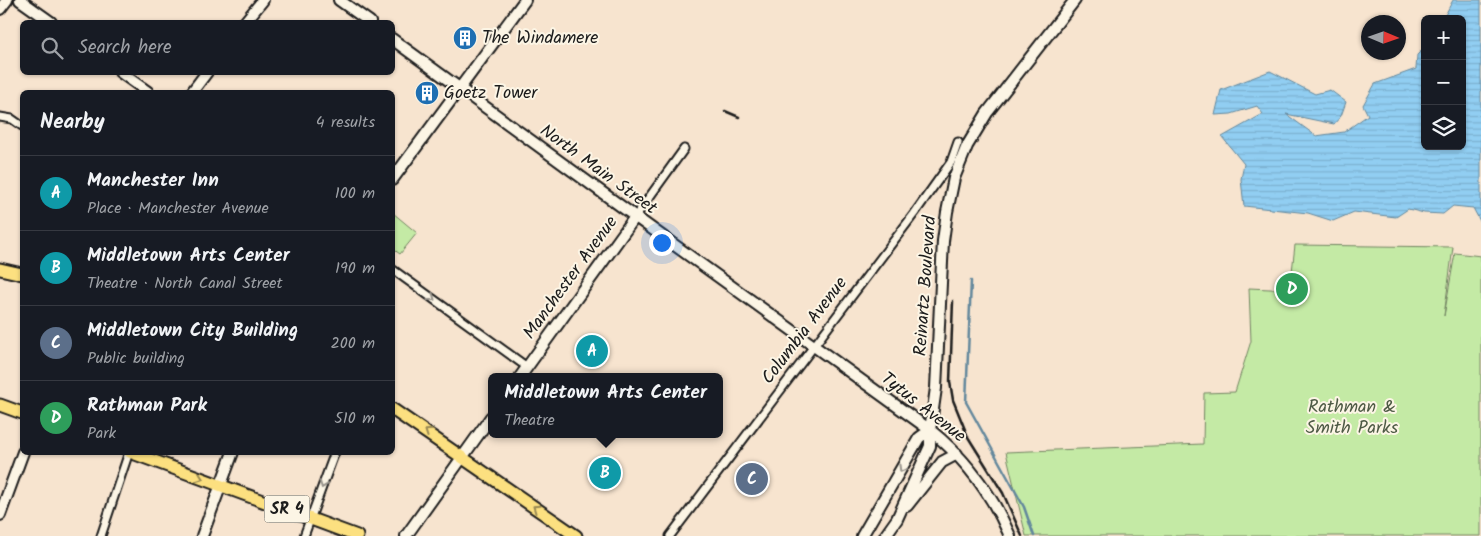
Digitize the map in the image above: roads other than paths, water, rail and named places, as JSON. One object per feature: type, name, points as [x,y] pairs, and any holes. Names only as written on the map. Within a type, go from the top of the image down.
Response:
[{"type":"main road","points":[[0,269],[20,274]]},
{"type":"main road","points":[[0,405],[20,412]]},
{"type":"main road","points":[[395,411],[576,536]]},
{"type":"main road","name":"SR 4","points":[[137,455],[357,536]]},
{"type":"street","points":[[0,9],[7,0]]},
{"type":"street","points":[[20,0],[48,20]]},
{"type":"street","points":[[247,20],[263,0]]},
{"type":"street","points":[[339,0],[367,20]]},
{"type":"street","points":[[395,176],[525,0]]},
{"type":"street","name":"Columbia Avenue","points":[[670,536],[914,214],[962,144],[1075,0]]},
{"type":"street","name":"North Main Street","points":[[395,41],[814,347]]},
{"type":"street","points":[[124,75],[145,90]]},
{"type":"street","points":[[194,90],[205,75]]},
{"type":"street","points":[[0,118],[12,119],[20,125]]},
{"type":"street","name":"Reinartz Boulevard","points":[[886,536],[897,519],[930,446],[930,430],[936,388],[942,267],[947,212],[962,144]]},
{"type":"street","name":"Manchester Avenue","points":[[523,373],[684,149]]},
{"type":"street","points":[[395,271],[527,367]]},
{"type":"street","name":"Tytus Avenue","points":[[814,347],[930,430],[957,454],[985,487],[1010,536]]},
{"type":"street","points":[[406,536],[488,421]]},
{"type":"street","points":[[862,536],[919,438],[930,430]]},
{"type":"street","points":[[897,519],[942,462],[957,454]]},
{"type":"street","points":[[0,515],[22,455]]},
{"type":"street","points":[[101,536],[128,455]]},
{"type":"street","points":[[202,536],[231,455]]},
{"type":"street","points":[[304,536],[334,455]]},
{"type":"water","points":[[1453,0],[1481,0],[1481,223],[1473,208],[1453,206],[1443,214],[1424,213],[1408,209],[1396,217],[1354,212],[1333,221],[1308,213],[1244,206],[1241,179],[1244,164],[1222,137],[1263,114],[1257,106],[1231,114],[1215,115],[1221,90],[1270,71],[1315,94],[1330,90],[1346,102],[1341,116],[1334,124],[1286,114],[1316,136],[1344,132],[1368,115],[1363,105],[1375,84],[1416,69],[1417,55],[1421,51],[1421,150],[1466,150],[1466,15],[1445,15]]},
{"type":"waterway","points":[[971,281],[966,402],[1024,507],[1034,536]]},
{"type":"railway","points":[[725,111],[739,117]]},
{"type":"railway","points":[[953,301],[950,382],[953,400],[968,437],[1003,493],[1022,536]]},
{"type":"place","name":"The Windamere","points":[[465,38]]},
{"type":"place","name":"Goetz Tower","points":[[427,93]]},
{"type":"place","name":"Rathman Park","points":[[1292,289]]},
{"type":"place","name":"Manchester Inn","points":[[592,351]]},
{"type":"place","name":"Middletown Arts Center","points":[[605,473]]},
{"type":"place","name":"Middletown City Building","points":[[752,479]]},
{"type":"park label","name":"Rathman & Smith Parks","points":[[1352,417]]}]
